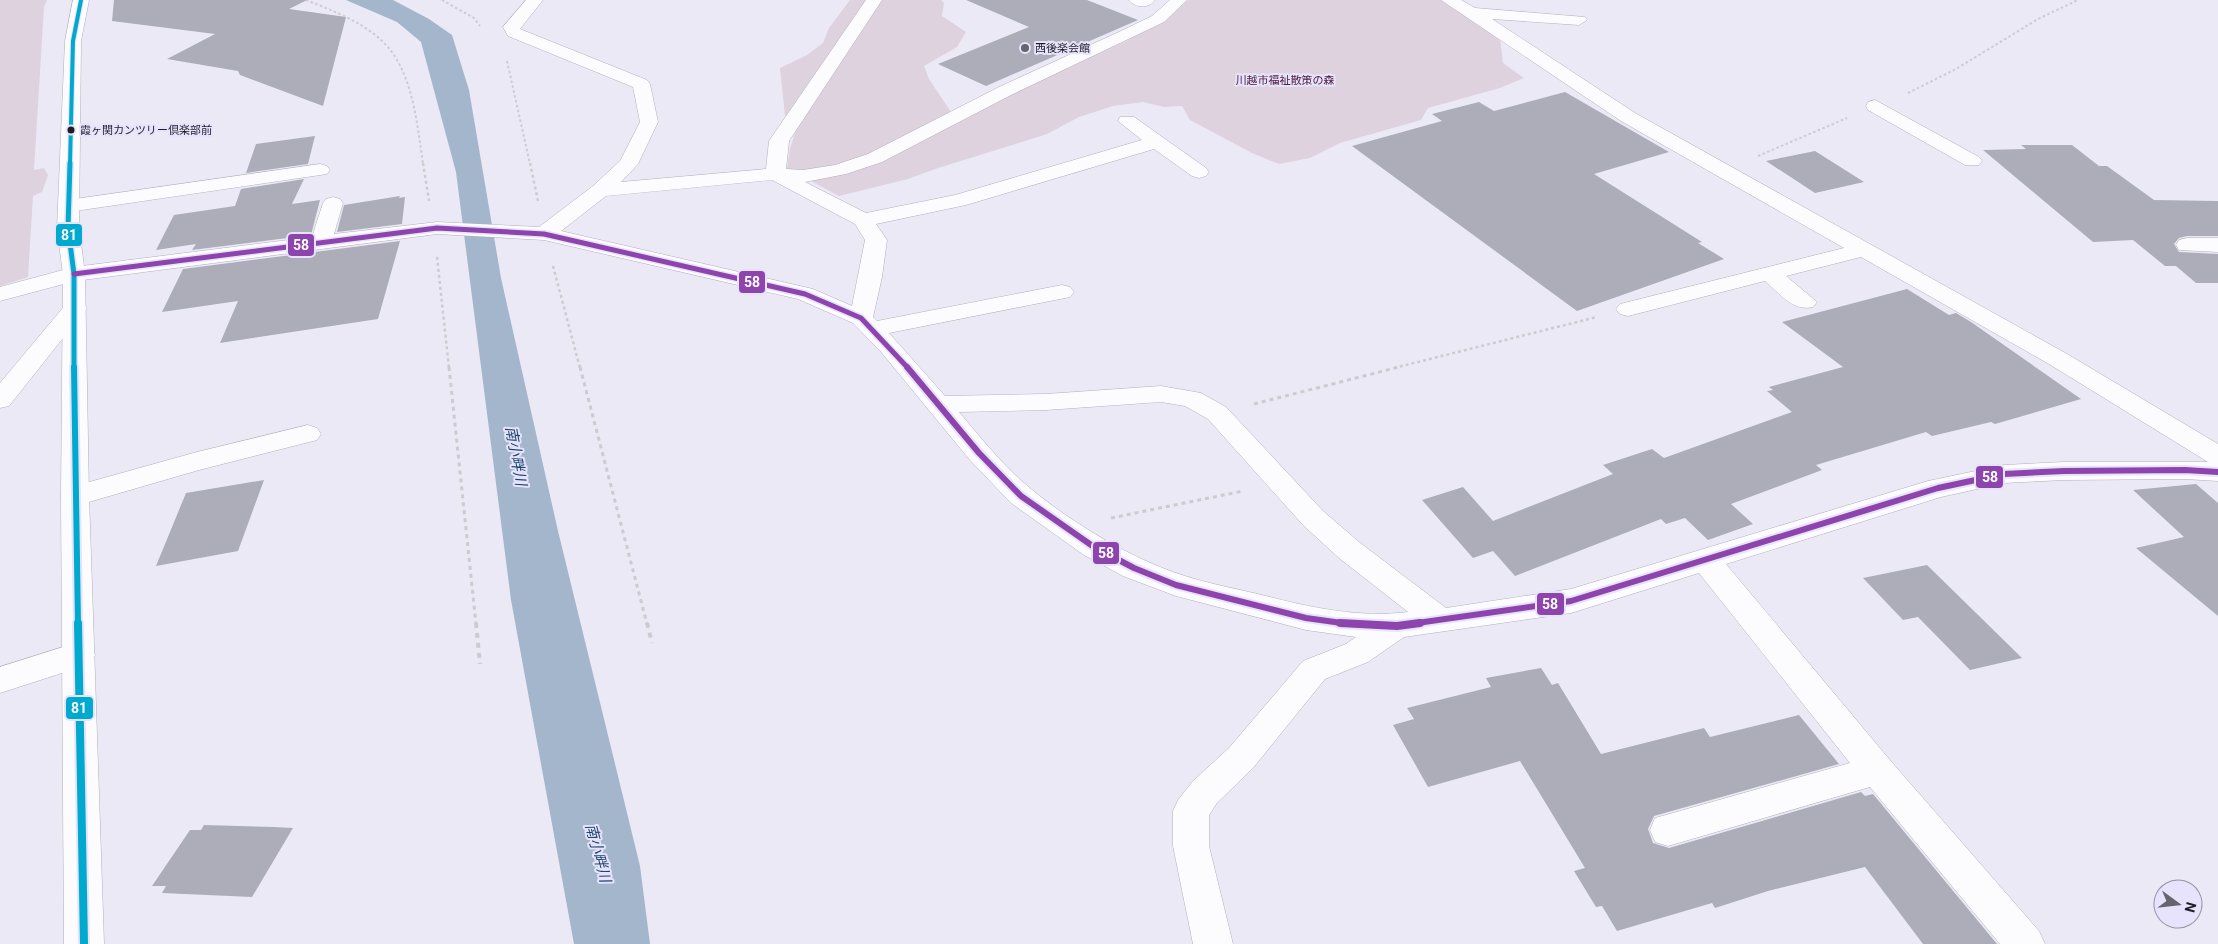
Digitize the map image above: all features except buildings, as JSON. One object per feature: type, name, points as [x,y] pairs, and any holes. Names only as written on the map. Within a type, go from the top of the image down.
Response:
[{"type":"street","points":[[81,0],[73,42],[68,228],[74,274],[75,308],[75,496],[79,655],[82,942]]},
{"type":"street","points":[[535,0],[511,27],[514,32],[641,84],[649,122],[628,164],[600,190],[543,234]]},
{"type":"street","points":[[775,174],[779,141],[874,0]]},
{"type":"street","points":[[1137,0],[1142,2],[1147,0]]},
{"type":"street","points":[[600,190],[775,174],[803,176],[839,170],[875,158],[1005,90],[1128,35],[1158,19],[1178,0]]},
{"type":"street","points":[[1450,0],[1628,117],[2058,359],[2218,456]]},
{"type":"street","points":[[1472,13],[1579,20]]},
{"type":"street","points":[[1875,106],[1972,161]]},
{"type":"street","points":[[1127,121],[1198,172]]},
{"type":"street","points":[[863,220],[959,201],[1157,142]]},
{"type":"street","points":[[68,206],[320,170]]},
{"type":"street","points":[[775,174],[863,220],[876,240],[866,324]]},
{"type":"street","points":[[321,242],[333,203]]},
{"type":"street","points":[[0,294],[74,274],[436,228],[543,234],[806,294],[866,324],[940,404],[980,453],[1021,496],[1094,547],[1134,568],[1176,585],[1306,618],[1353,625],[1397,626],[1571,601],[1938,488],[2004,474],[2073,471],[2185,470],[2218,472]]},
{"type":"street","points":[[2187,244],[2218,245]]},
{"type":"street","points":[[1628,309],[1862,250]]},
{"type":"street","points":[[1768,273],[1805,302]]},
{"type":"street","points":[[866,324],[1062,292]]},
{"type":"street","points":[[0,400],[75,308]]},
{"type":"street","points":[[940,404],[1046,402],[1161,394],[1192,399],[1217,413],[1313,518],[1349,550],[1441,621]]},
{"type":"street","points":[[75,496],[197,461],[308,434]]},
{"type":"street","points":[[1706,560],[1877,770],[2025,944]]},
{"type":"street","points":[[1213,944],[1191,846],[1191,811],[1205,792],[1241,758],[1314,670],[1357,652],[1397,626]]},
{"type":"street","points":[[0,680],[79,655]]},
{"type":"street","points":[[1668,830],[1877,770]]},
{"type":"path","points":[[306,0],[344,16],[388,46],[409,85],[436,228],[480,664]]},
{"type":"path","points":[[442,0],[474,18],[484,31]]},
{"type":"path","points":[[504,56],[507,61],[543,234],[652,643]]},
{"type":"path","points":[[1217,413],[1628,309]]},
{"type":"path","points":[[1065,527],[1282,483]]},
{"type":"green space","points":[[0,0],[47,0],[44,7],[34,170],[44,168],[48,175],[42,192],[33,196],[28,277],[0,286]]},
{"type":"green space","name":"川越市福祉散策の森","points":[[850,0],[941,0],[944,3],[942,16],[966,32],[957,47],[924,66],[929,79],[951,112],[1024,88],[1126,41],[1167,19],[1188,0],[1443,0],[1500,38],[1503,63],[1524,78],[1500,88],[1428,108],[1421,120],[1340,143],[1310,158],[1279,164],[1252,153],[1190,120],[1182,106],[1164,107],[1143,102],[1113,106],[1079,117],[1047,134],[908,179],[839,196],[787,168],[790,149],[797,127],[785,116],[780,68],[807,55],[823,43],[829,28]]},
{"type":"water","name":"南小畔川","points":[[346,0],[393,0],[429,19],[452,35],[469,90],[501,278],[558,531],[640,866],[650,944],[574,944],[511,600],[456,172],[421,42],[397,22]]},
{"type":"transit line","name":"81","points":[[81,0],[73,41],[68,228],[74,274],[75,496],[84,944]]},
{"type":"transit line","name":"58","points":[[74,274],[437,228],[544,234],[805,294],[861,318],[891,348],[979,453],[1021,496],[1094,547],[1134,568],[1176,585],[1306,618],[1353,625],[1397,626],[1492,614],[1571,601],[1938,488],[2004,474],[2064,471],[2185,470],[2218,472]]},
{"type":"place","name":"西後楽会館","points":[[1025,48]]},
{"type":"place","name":"霞ヶ関カンツリー倶楽部前","points":[[71,130]]}]
